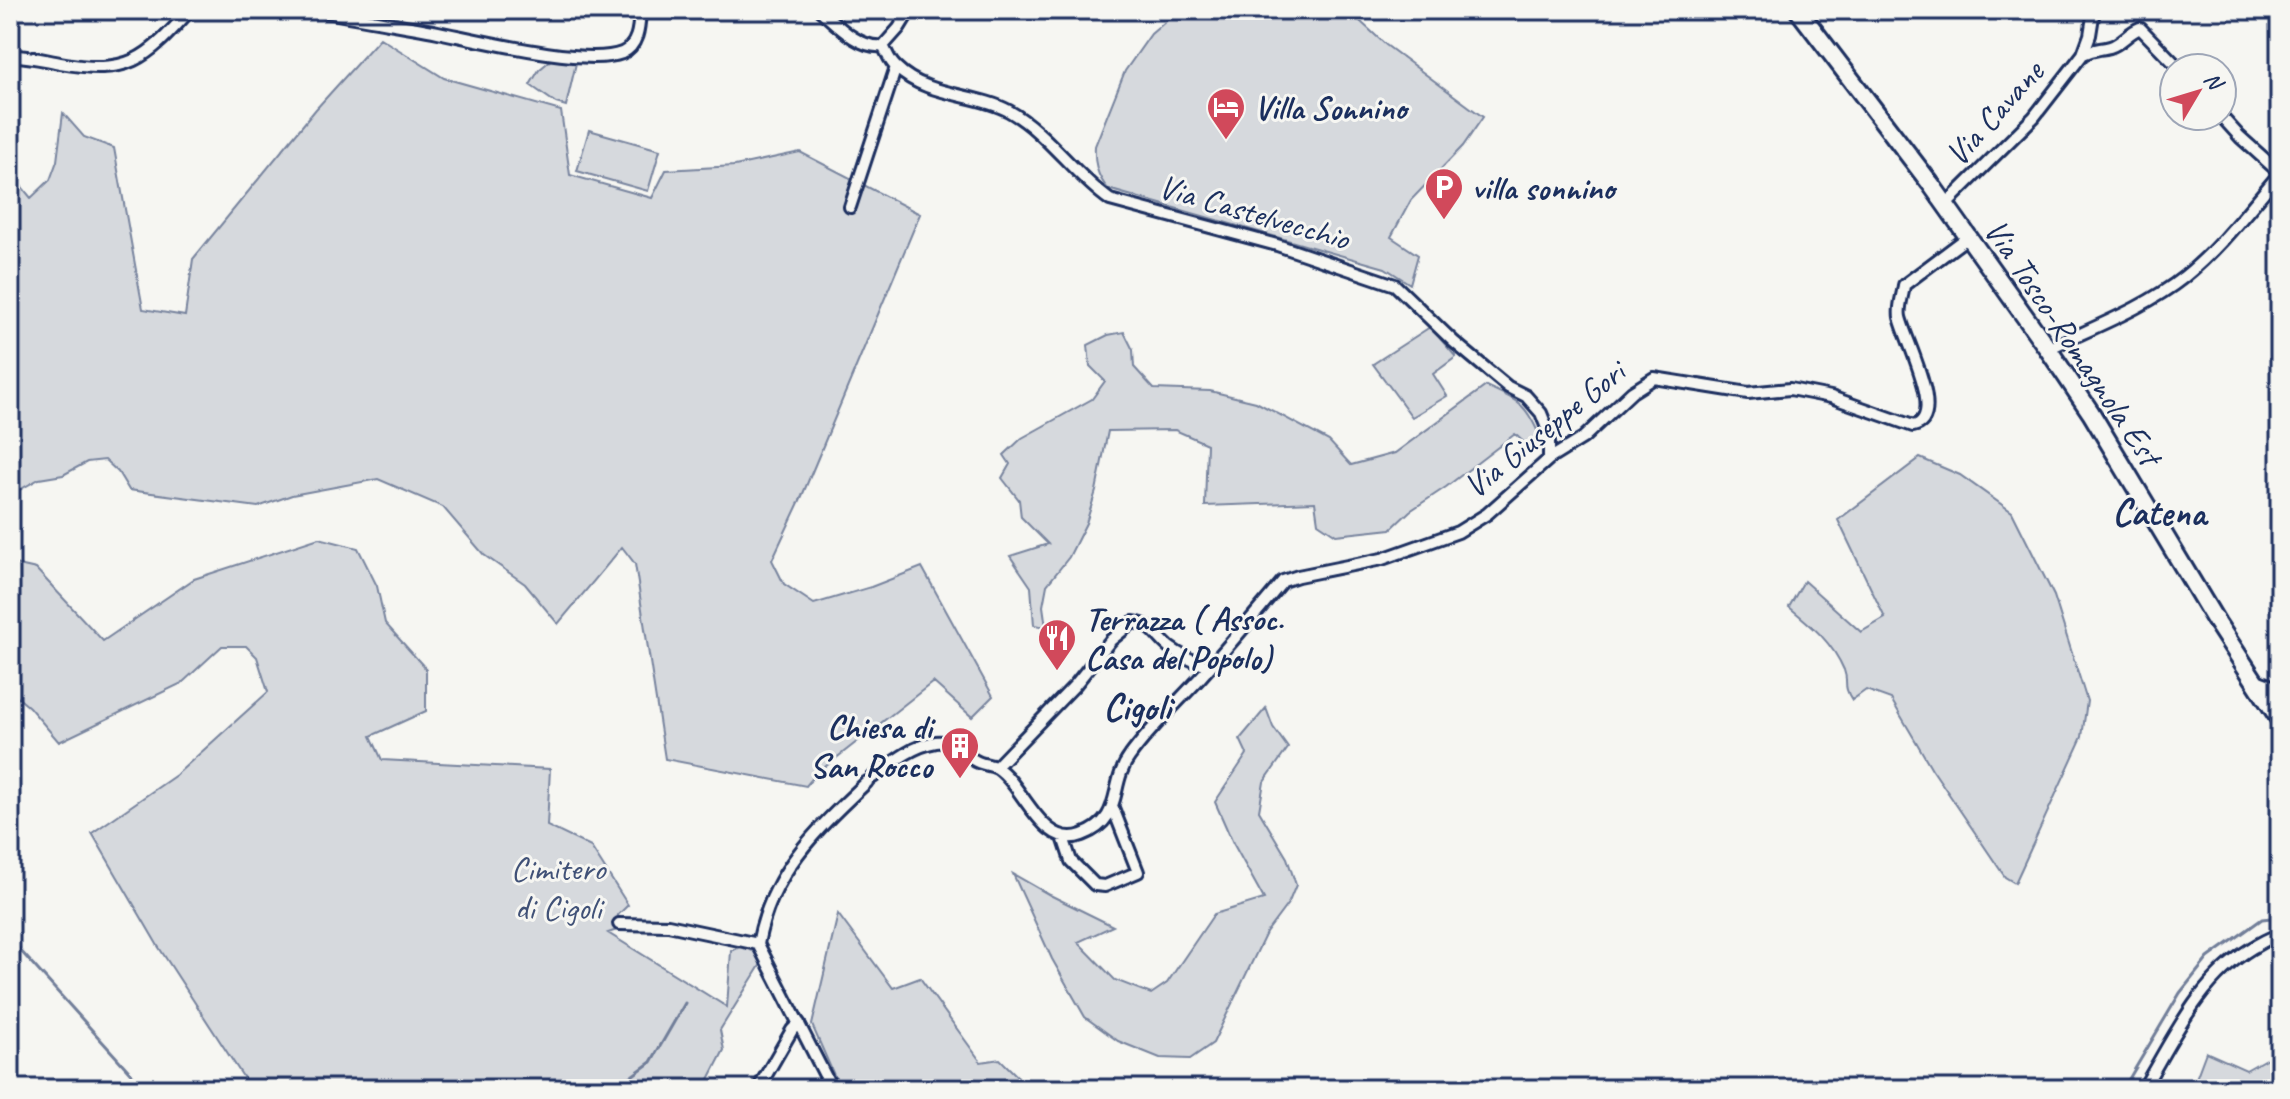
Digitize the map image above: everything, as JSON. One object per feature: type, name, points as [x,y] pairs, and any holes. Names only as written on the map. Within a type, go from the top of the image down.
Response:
[{"type":"main road","name":"Via Tosco-Romagnola Est","points":[[1798,10],[1945,205],[2048,349],[2280,720]]},
{"type":"main road","points":[[2256,682],[2280,691]]},
{"type":"street","points":[[10,56],[90,68],[111,68],[134,61],[158,44],[190,10]]},
{"type":"street","points":[[316,10],[494,44],[585,56],[620,54],[627,49],[639,33],[640,10]]},
{"type":"street","points":[[820,10],[859,41],[875,47],[883,46],[910,10]]},
{"type":"street","name":"Via Cavane","points":[[1945,205],[2034,117],[2083,54],[2094,10]]},
{"type":"street","points":[[2083,54],[2098,46],[2110,47],[2140,28],[2163,52]]},
{"type":"street","name":"Via Castelvecchio","points":[[883,46],[896,67],[931,88],[1007,110],[1029,124],[1094,189],[1110,200],[1277,245],[1395,285],[1486,369],[1508,387],[1526,396],[1541,413],[1549,433],[1549,459]]},
{"type":"street","points":[[850,207],[896,67]]},
{"type":"street","points":[[2048,349],[2145,303],[2182,279],[2212,252],[2280,173],[2235,132]]},
{"type":"street","name":"Via Giuseppe Gori","points":[[1113,808],[1126,760],[1283,581],[1382,559],[1458,532],[1487,514],[1549,459],[1583,438],[1632,392],[1654,378],[1748,393],[1790,389],[1831,397],[1913,426],[1920,425],[1926,419],[1928,405],[1899,313],[1904,285],[1968,237]]},
{"type":"street","points":[[996,767],[1075,685],[1124,628],[1133,622],[1147,624],[1189,661],[1210,667]]},
{"type":"street","points":[[832,1089],[758,944],[762,918],[788,866],[814,833],[870,780],[908,752],[937,742],[947,743],[977,762],[996,767],[1049,829],[1063,837],[1079,837],[1097,828],[1113,808]]},
{"type":"street","points":[[1063,837],[1071,861],[1095,885],[1105,886],[1138,872],[1113,808]]},
{"type":"street","points":[[619,924],[668,925],[758,944]]},
{"type":"street","points":[[2143,1089],[2201,992],[2233,960],[2272,936],[2280,935]]},
{"type":"street","points":[[758,1089],[799,1023]]},
{"type":"green space","points":[[1179,10],[1348,10],[1386,45],[1483,117],[1463,146],[1411,200],[1391,237],[1418,255],[1410,284],[1385,268],[1108,189],[1097,169],[1095,146],[1125,71],[1151,34]]},
{"type":"green space","points":[[380,38],[444,78],[561,111],[570,175],[652,198],[666,170],[735,166],[800,152],[920,214],[802,496],[772,560],[784,584],[814,604],[922,567],[993,696],[972,717],[933,682],[816,774],[806,786],[665,759],[635,564],[622,547],[558,624],[525,584],[484,555],[443,507],[378,479],[292,495],[258,507],[129,490],[118,472],[105,460],[87,462],[63,475],[39,479],[10,493],[10,374],[20,357],[10,341],[10,172],[31,198],[50,180],[57,161],[63,113],[84,137],[114,148],[143,309],[185,316],[193,259],[316,109]]},
{"type":"green space","points":[[552,59],[576,63],[566,106],[556,103],[530,85],[539,70]]},
{"type":"green space","points":[[589,130],[660,150],[648,191],[577,171]]},
{"type":"green space","points":[[1430,327],[1456,357],[1433,374],[1447,396],[1412,417],[1373,364]]},
{"type":"green space","points":[[1124,332],[1133,350],[1134,367],[1154,389],[1210,391],[1256,402],[1329,441],[1351,465],[1395,453],[1486,386],[1521,405],[1541,439],[1532,450],[1515,434],[1410,511],[1391,529],[1336,535],[1318,523],[1315,502],[1205,506],[1207,444],[1175,430],[1108,431],[1086,523],[1069,557],[1047,585],[1043,606],[1046,627],[1034,625],[1031,587],[1010,556],[1048,544],[1021,517],[1019,500],[1002,478],[1010,464],[1004,455],[1022,438],[1092,399],[1105,381],[1090,366],[1088,345],[1108,335]]},
{"type":"green space","points":[[1920,458],[1960,475],[2012,512],[2054,596],[2087,701],[2082,737],[2015,883],[2005,877],[1932,769],[1891,699],[1866,690],[1852,700],[1847,691],[1844,670],[1834,651],[1789,607],[1804,581],[1861,632],[1885,618],[1838,520]]},
{"type":"green space","name":"Cimitero di Cigoli","points":[[319,538],[358,548],[377,586],[385,623],[426,669],[426,711],[371,736],[382,760],[550,769],[547,826],[591,847],[628,905],[618,915],[617,930],[608,933],[727,1007],[731,951],[740,947],[759,956],[761,964],[720,1030],[724,1050],[704,1089],[251,1089],[158,946],[92,833],[176,775],[268,692],[257,657],[246,646],[222,646],[182,683],[59,742],[29,707],[10,691],[10,563],[36,569],[103,641],[194,579]]},
{"type":"green space","points":[[1266,708],[1273,727],[1288,748],[1264,782],[1259,811],[1287,858],[1296,885],[1289,902],[1266,933],[1213,1043],[1190,1059],[1160,1058],[1118,1041],[1085,1017],[1052,959],[1013,874],[1113,926],[1078,942],[1115,980],[1151,994],[1167,983],[1214,914],[1264,899],[1233,843],[1215,802],[1247,754],[1240,739]]},
{"type":"green space","points":[[838,914],[893,988],[920,978],[981,1062],[1000,1059],[1030,1089],[840,1089],[812,1025]]},
{"type":"green space","points":[[2280,1038],[2280,1089],[2197,1089],[2194,1084],[2206,1052],[2246,1070],[2269,1057]]},
{"type":"waterway","points":[[2123,1089],[2180,993],[2208,958],[2262,919],[2280,917]]},
{"type":"waterway","points":[[10,939],[145,1089]]},
{"type":"waterway","points":[[614,1089],[651,1062],[685,1003]]},
{"type":"place","name":"Villa Sonnino","points":[[1226,141]]},
{"type":"place","name":"villa sonnino","points":[[1444,221]]},
{"type":"place","name":"Terrazza ( Assoc. Casa del Popolo)","points":[[1057,672]]},
{"type":"place","name":"Chiesa di San Rocco","points":[[960,780]]},
{"type":"district","name":"Catena","points":[[2159,512]]},
{"type":"district","name":"Cigoli","points":[[1137,707]]}]
